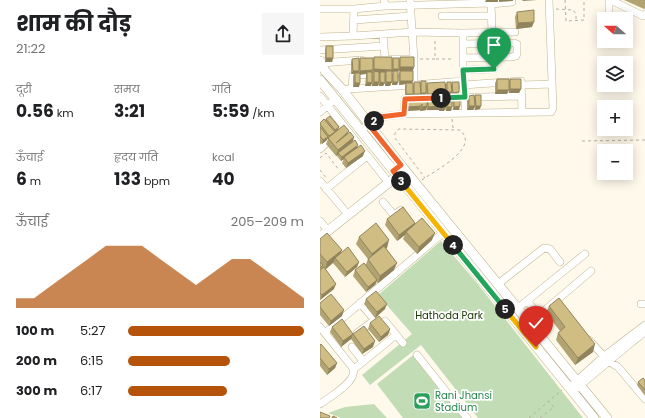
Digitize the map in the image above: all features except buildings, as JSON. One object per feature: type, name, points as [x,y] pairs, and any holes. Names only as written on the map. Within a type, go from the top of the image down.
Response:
[{"type":"main road","points":[[321,62],[325,71],[342,89],[403,168],[607,418]]},
{"type":"main road","points":[[320,80],[395,174],[427,217],[443,232],[594,418]]},
{"type":"main road","points":[[322,232],[403,168]]},
{"type":"main road","points":[[322,232],[344,211],[385,178],[395,174]]},
{"type":"street","points":[[361,131],[368,124],[380,117],[404,114],[551,112],[553,108],[549,0]]},
{"type":"street","points":[[610,12],[610,0],[643,16],[645,14]]},
{"type":"street","points":[[320,9],[354,9],[385,3],[491,4],[512,2]]},
{"type":"street","points":[[410,3],[415,59],[414,85]]},
{"type":"street","points":[[491,4],[492,32]]},
{"type":"street","points":[[353,36],[354,9]]},
{"type":"street","points":[[354,20],[411,16]]},
{"type":"street","points":[[442,16],[492,16]]},
{"type":"street","points":[[320,37],[413,32],[515,32]]},
{"type":"street","points":[[463,33],[463,83],[466,113]]},
{"type":"street","points":[[378,59],[384,46],[383,34]]},
{"type":"street","points":[[463,44],[517,44],[516,56],[463,58]]},
{"type":"street","points":[[320,50],[384,46]]},
{"type":"street","points":[[321,62],[415,59]]},
{"type":"street","points":[[463,70],[494,69]]},
{"type":"street","points":[[352,88],[353,75],[414,74]]},
{"type":"street","points":[[342,89],[519,80],[521,81],[522,85],[522,112]]},
{"type":"street","points":[[522,85],[552,84]]},
{"type":"street","points":[[320,96],[385,178]]},
{"type":"street","points":[[435,98],[522,96]]},
{"type":"street","points":[[320,112],[335,99]]},
{"type":"street","points":[[404,114],[405,99],[420,99]]},
{"type":"street","points":[[320,149],[345,128]]},
{"type":"street","points":[[326,189],[367,156]]},
{"type":"street","points":[[320,181],[344,211]]},
{"type":"street","points":[[383,202],[394,215],[400,210],[405,216]]},
{"type":"street","points":[[325,333],[342,314],[360,303],[432,237],[443,232]]},
{"type":"street","points":[[498,284],[544,248],[550,249],[560,262]]},
{"type":"street","points":[[518,308],[585,254]]},
{"type":"street","points":[[530,323],[539,315],[558,303],[591,271]]},
{"type":"street","points":[[527,301],[539,315]]},
{"type":"street","points":[[349,335],[353,337],[365,332],[374,319],[360,303]]},
{"type":"street","points":[[385,321],[403,343]]},
{"type":"street","points":[[570,389],[645,325]]},
{"type":"street","points":[[320,327],[355,372],[352,378],[333,396],[320,404]]},
{"type":"street","points":[[606,359],[645,332]]},
{"type":"street","points":[[584,334],[606,359],[618,367],[645,399]]},
{"type":"street","points":[[354,369],[377,346],[396,335]]},
{"type":"street","points":[[352,347],[363,361]]},
{"type":"street","points":[[417,355],[467,418]]},
{"type":"path","points":[[565,0],[566,21],[584,20],[584,0]]},
{"type":"path","points":[[550,9],[570,9],[575,12],[576,21]]},
{"type":"path","points":[[434,39],[435,59]]},
{"type":"path","points":[[415,59],[452,59]]},
{"type":"path","points":[[452,113],[453,129]]},
{"type":"path","points":[[399,129],[453,129],[460,130],[464,136],[465,146],[462,151],[425,178],[395,138],[394,134],[399,129]]},
{"type":"path","points":[[582,142],[645,140]]},
{"type":"path","points":[[320,158],[326,153],[340,172]]},
{"type":"path","points":[[320,170],[329,181]]},
{"type":"path","points":[[530,418],[549,401],[570,389]]},
{"type":"path","points":[[540,418],[554,407],[549,401]]},
{"type":"green space","name":"Hathoda Park","points":[[441,241],[477,283],[583,418],[478,418],[421,345],[370,385],[362,375],[412,334],[378,295]]},
{"type":"green space","name":"Rani Jhansi Stadium","points":[[417,352],[468,418],[403,418],[377,384]]},
{"type":"green space","points":[[374,404],[387,418],[341,418],[328,413],[345,407]]},
{"type":"place","name":"Rani Jhansi Stadium","points":[[422,401]]},
{"type":"route","points":[[494,69],[463,70],[465,97],[405,99],[404,114],[380,117],[368,124],[401,165],[393,171],[536,347]]}]
